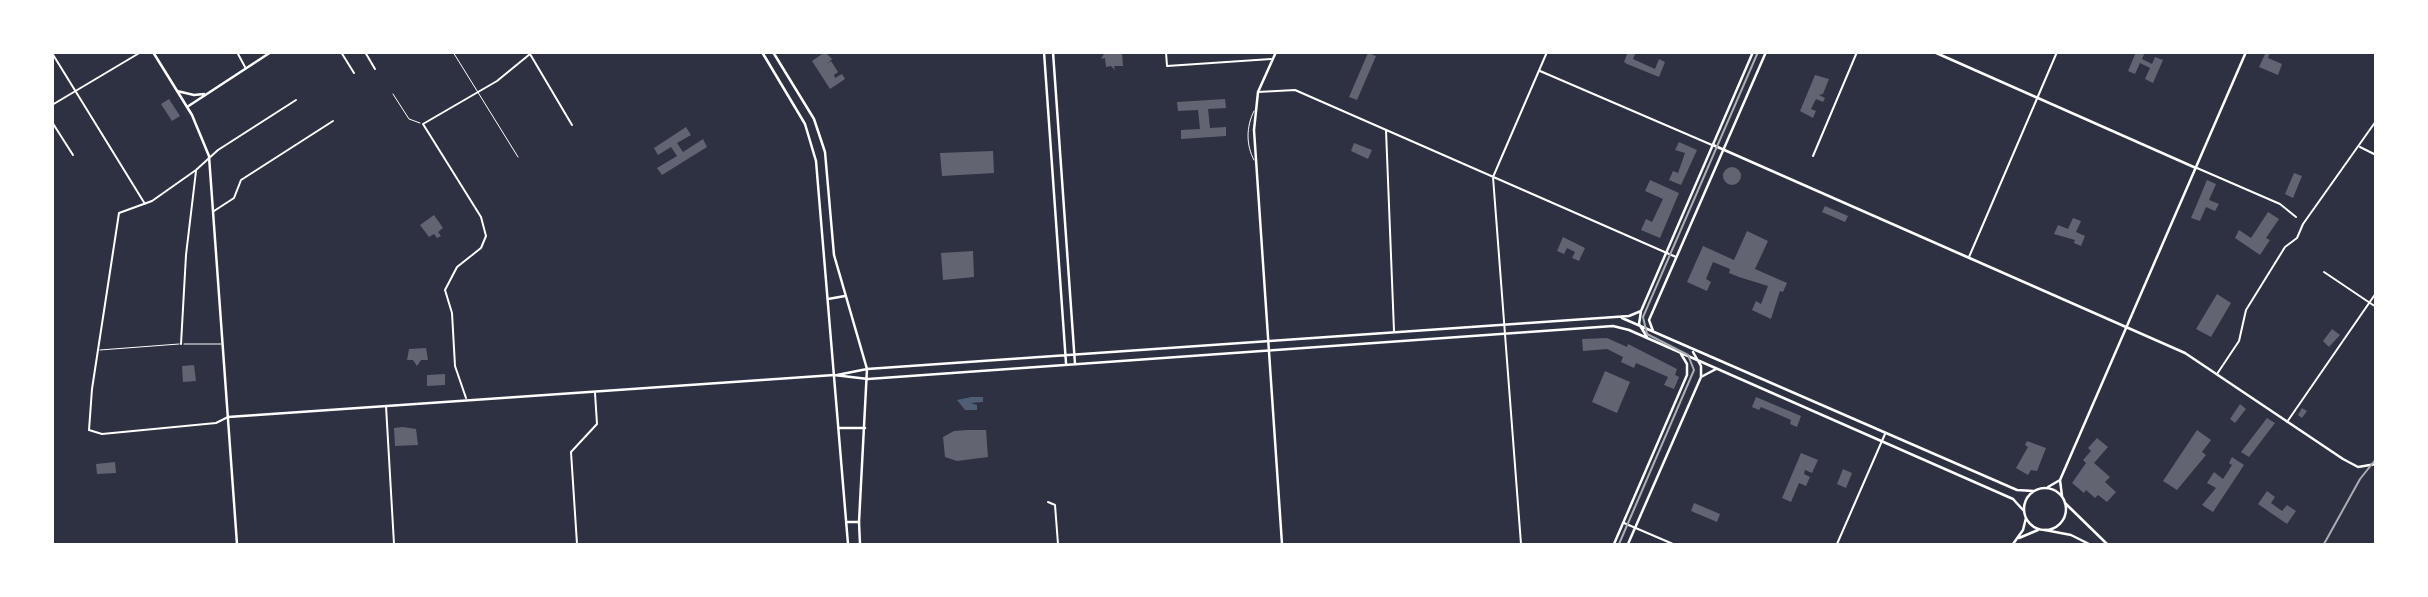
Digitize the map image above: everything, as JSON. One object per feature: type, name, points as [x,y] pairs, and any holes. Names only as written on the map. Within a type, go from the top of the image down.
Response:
[{"type":"main road","points":[[153,52],[187,107],[209,156],[237,544]]},
{"type":"main road","points":[[187,107],[271,52]]},
{"type":"main road","points":[[762,52],[805,124],[813,147],[848,544]]},
{"type":"main road","points":[[773,52],[820,136],[825,152],[834,256],[867,369],[860,544]]},
{"type":"main road","points":[[1044,52],[1066,365]]},
{"type":"main road","points":[[1053,52],[1075,364]]},
{"type":"main road","points":[[1276,52],[1258,92],[1255,109],[1256,163],[1282,544]]},
{"type":"main road","points":[[1639,326],[1641,311],[1753,52]]},
{"type":"main road","points":[[1658,336],[1650,327],[1649,320],[1766,52]]},
{"type":"main road","points":[[1934,52],[2196,168]]},
{"type":"main road","points":[[2107,544],[2065,503],[2060,480],[2246,52]]},
{"type":"main road","points":[[769,65],[778,60]]},
{"type":"main road","points":[[177,91],[194,95],[207,93]]},
{"type":"main road","points":[[1047,98],[1056,97]]},
{"type":"main road","points":[[1713,145],[2185,354],[2343,459],[2358,467],[2375,464]]},
{"type":"main road","points":[[1053,174],[1062,173]]},
{"type":"main road","points":[[1057,238],[1066,237]]},
{"type":"main road","points":[[828,299],[845,296]]},
{"type":"main road","points":[[1061,296],[1070,296]]},
{"type":"main road","points":[[228,417],[1635,315],[1641,311]]},
{"type":"main road","points":[[1619,316],[1690,350],[2017,490],[2034,491],[2060,480]]},
{"type":"main road","points":[[834,375],[868,379],[1613,326],[1656,342],[2013,499],[2024,511]]},
{"type":"main road","points":[[1639,326],[1656,342]]},
{"type":"main road","points":[[1690,350],[1699,362],[1701,377]]},
{"type":"main road","points":[[1614,544],[1687,374],[1687,364],[1678,352]]},
{"type":"main road","points":[[1628,544],[1701,377],[1717,369]]},
{"type":"main road","points":[[1783,398],[1786,391]]},
{"type":"main road","points":[[839,428],[866,428]]},
{"type":"main road","points":[[2045,488],[2062,496]]},
{"type":"main road","points":[[2013,544],[2019,538],[2026,518],[2026,499],[2034,491]]},
{"type":"main road","points":[[2019,538],[2062,522],[2065,503]]},
{"type":"main road","points":[[2026,518],[2043,530],[2071,535],[2089,544]]},
{"type":"main road","points":[[847,522],[859,522]]},
{"type":"street","points":[[52,104],[141,52]]},
{"type":"street","points":[[237,52],[246,68]]},
{"type":"street","points":[[341,52],[354,73]]},
{"type":"street","points":[[365,52],[375,69]]},
{"type":"street","points":[[1166,52],[1167,66],[1273,59]]},
{"type":"street","points":[[1521,544],[1493,177],[1547,52]]},
{"type":"street","points":[[1813,156],[1857,52]]},
{"type":"street","points":[[1969,257],[2057,52]]},
{"type":"street","points":[[52,53],[145,204]]},
{"type":"street","points":[[466,400],[465,389],[456,368],[452,313],[445,290],[457,267],[484,243],[481,217],[422,124],[502,78],[531,53],[572,125]]},
{"type":"street","points":[[1539,70],[1713,145]]},
{"type":"street","points":[[1258,92],[1295,90],[1677,257]]},
{"type":"street","points":[[228,417],[216,423],[102,434],[89,430],[97,350],[118,216],[123,209],[145,204],[196,170],[209,156],[296,100]]},
{"type":"street","points":[[214,211],[234,198],[241,180],[333,121]]},
{"type":"street","points":[[2216,375],[2239,341],[2246,310],[2285,247],[2297,238],[2303,224],[2375,121]]},
{"type":"street","points":[[52,122],[73,155]]},
{"type":"street","points":[[1386,130],[1394,332]]},
{"type":"street","points":[[2359,146],[2375,155]]},
{"type":"street","points":[[2196,168],[2280,204],[2296,217]]},
{"type":"street","points":[[181,344],[186,255],[196,170]]},
{"type":"street","points":[[2325,272],[2375,307]]},
{"type":"street","points":[[2287,422],[2375,293]]},
{"type":"street","points":[[577,544],[571,452],[597,424],[595,392]]},
{"type":"street","points":[[386,406],[394,544]]},
{"type":"street","points":[[1838,544],[1885,433]]},
{"type":"street","points":[[1048,502],[1055,505],[1058,544]]},
{"type":"street","points":[[1623,523],[1673,544]]},
{"type":"lane","points":[[453,52],[518,158]]},
{"type":"lane","points":[[393,94],[410,119],[422,124]]},
{"type":"lane","points":[[2296,217],[2303,224]]},
{"type":"lane","points":[[97,350],[223,344]]},
{"type":"water","points":[[983,397],[983,402],[971,403],[977,405],[977,410],[965,410],[957,400]]},
{"type":"building","points":[[825,52],[832,59],[826,65],[831,61],[838,72],[834,75],[835,78],[842,74],[845,79],[830,89],[812,61]]},
{"type":"building","points":[[1105,52],[1122,52],[1123,66],[1114,66],[1115,70],[1111,66],[1106,67],[1105,58],[1101,59]]},
{"type":"building","points":[[1628,52],[1636,52],[1633,59],[1655,69],[1659,59],[1665,62],[1659,77],[1624,62]]},
{"type":"building","points":[[2136,52],[2145,52],[2142,59],[2152,64],[2155,57],[2163,60],[2153,83],[2145,79],[2150,68],[2140,63],[2135,74],[2128,71]]},
{"type":"building","points":[[2266,52],[2270,52],[2268,58],[2282,64],[2278,75],[2259,67]]},
{"type":"building","points":[[1368,53],[1376,56],[1357,100],[1349,97]]},
{"type":"building","points":[[1815,75],[1829,79],[1823,94],[1819,95],[1825,98],[1823,102],[1816,99],[1811,109],[1816,111],[1813,118],[1800,111]]},
{"type":"building","points":[[169,99],[180,116],[172,121],[161,104]]},
{"type":"building","points":[[1225,99],[1226,108],[1208,109],[1210,128],[1226,127],[1226,136],[1181,139],[1181,130],[1200,129],[1198,110],[1178,111],[1177,102]]},
{"type":"building","points":[[686,127],[691,135],[677,143],[683,152],[703,139],[707,147],[662,175],[657,168],[677,156],[671,147],[658,155],[654,148]]},
{"type":"building","points":[[1679,142],[1697,150],[1681,185],[1669,180],[1673,171],[1678,173],[1685,153],[1675,150]]},
{"type":"building","points":[[1354,143],[1372,150],[1368,159],[1351,151]]},
{"type":"building","points":[[993,151],[994,173],[942,176],[940,153]]},
{"type":"building","points":[[1732,167],[1738,170],[1741,176],[1738,182],[1732,185],[1726,182],[1723,176],[1726,170]]},
{"type":"building","points":[[2294,173],[2302,176],[2293,198],[2285,194]]},
{"type":"building","points":[[1650,180],[1679,193],[1660,238],[1641,230],[1646,219],[1652,222],[1663,199],[1645,191]]},
{"type":"building","points":[[2207,180],[2216,184],[2209,200],[2219,204],[2215,211],[2206,207],[2200,221],[2191,218]]},
{"type":"building","points":[[1825,206],[1848,216],[1845,222],[1822,212]]},
{"type":"building","points":[[2268,212],[2279,219],[2266,238],[2270,240],[2260,255],[2235,238],[2239,230],[2251,238]]},
{"type":"building","points":[[434,215],[443,228],[438,232],[441,236],[437,238],[434,234],[429,237],[420,225]]},
{"type":"building","points":[[2073,218],[2081,221],[2076,232],[2085,236],[2081,246],[2074,243],[2075,240],[2054,234],[2058,225],[2068,229]]},
{"type":"building","points":[[1747,231],[1768,241],[1755,269],[1787,283],[1783,292],[1780,291],[1771,319],[1752,310],[1756,301],[1761,304],[1768,286],[1729,273],[1730,269],[1713,262],[1706,279],[1711,282],[1707,291],[1687,282],[1703,246],[1734,260]]},
{"type":"building","points":[[1563,237],[1585,248],[1579,261],[1572,258],[1575,252],[1567,248],[1564,254],[1557,251]]},
{"type":"building","points":[[973,251],[974,277],[943,280],[941,253]]},
{"type":"building","points":[[2217,294],[2231,303],[2211,337],[2196,329]]},
{"type":"building","points":[[2332,329],[2340,335],[2329,347],[2323,341]]},
{"type":"building","points":[[1607,338],[1627,347],[1628,344],[1677,369],[1675,375],[1679,377],[1674,389],[1664,385],[1668,377],[1636,363],[1634,368],[1621,362],[1623,357],[1607,349],[1583,351],[1582,339]]},
{"type":"building","points":[[426,348],[428,360],[421,360],[417,366],[413,360],[407,360],[409,349]]},
{"type":"building","points":[[194,365],[196,381],[183,382],[182,366]]},
{"type":"building","points":[[1605,371],[1630,382],[1617,413],[1592,402]]},
{"type":"building","points":[[445,374],[445,385],[427,386],[427,375]]},
{"type":"building","points":[[1756,397],[1801,416],[1797,427],[1790,424],[1791,420],[1761,407],[1759,410],[1752,407]]},
{"type":"building","points":[[2240,404],[2246,409],[2235,423],[2230,419]]},
{"type":"building","points":[[2302,408],[2307,411],[2302,418],[2298,415]]},
{"type":"building","points":[[2267,418],[2275,423],[2249,457],[2241,452]]},
{"type":"building","points":[[394,428],[416,429],[418,445],[395,446]]},
{"type":"building","points":[[986,430],[988,457],[957,461],[945,457],[943,437],[954,431]]},
{"type":"building","points":[[2197,430],[2211,440],[2202,452],[2206,455],[2177,490],[2163,481]]},
{"type":"building","points":[[2097,438],[2108,447],[2094,463],[2110,477],[2105,482],[2116,492],[2107,502],[2098,495],[2095,498],[2086,490],[2084,493],[2072,483],[2086,463],[2083,460],[2091,451],[2088,448]]},
{"type":"building","points":[[2027,441],[2046,448],[2037,471],[2031,470],[2028,475],[2016,468],[2028,447],[2025,445]]},
{"type":"building","points":[[1801,453],[1818,460],[1812,473],[1805,470],[1804,474],[1810,477],[1806,486],[1799,483],[1791,502],[1782,498]]},
{"type":"building","points":[[2232,457],[2244,465],[2213,512],[2202,505],[2216,488],[2207,483],[2214,472],[2223,479],[2232,465],[2229,463]]},
{"type":"building","points":[[115,462],[116,473],[97,474],[96,464]]},
{"type":"building","points":[[1843,469],[1852,473],[1846,488],[1837,484]]},
{"type":"building","points":[[2267,491],[2275,497],[2271,503],[2282,511],[2287,505],[2296,511],[2287,524],[2258,504]]},
{"type":"building","points":[[1694,503],[1720,514],[1717,522],[1691,511]]},
{"type":"tram line","points":[[1619,544],[1694,370],[1688,355],[1647,334],[1643,317],[1758,52]]},
{"type":"railway","points":[[2324,544],[2360,479],[2376,459]]}]
